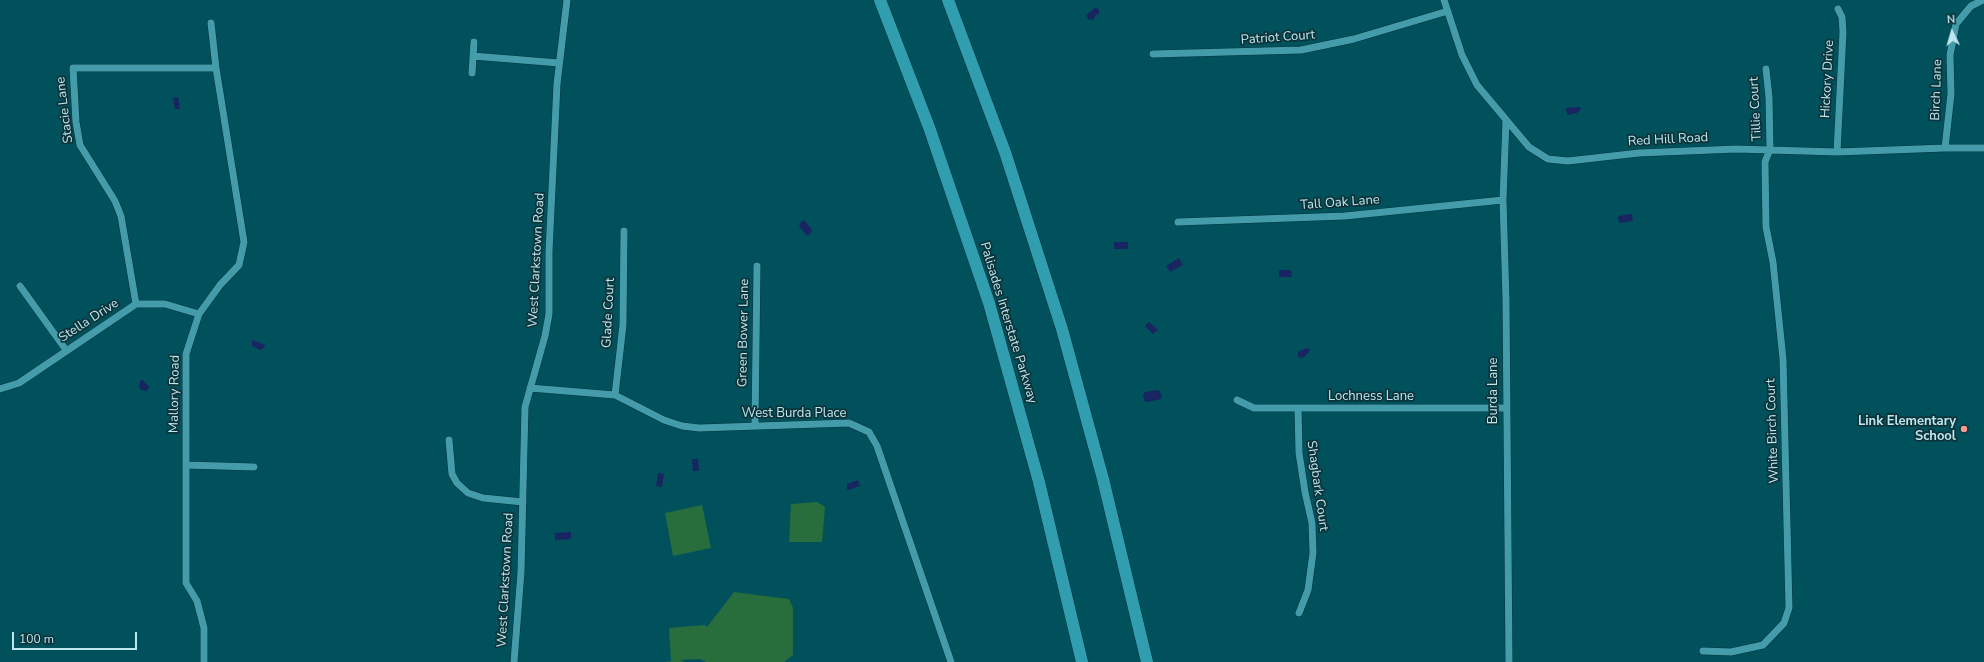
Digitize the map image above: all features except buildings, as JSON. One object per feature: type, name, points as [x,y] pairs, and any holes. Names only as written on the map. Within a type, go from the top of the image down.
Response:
[{"type":"highway","name":"Palisades Interstate Parkway","points":[[880,0],[939,156],[989,303],[1039,482],[1082,662]]},
{"type":"highway","points":[[948,0],[1004,152],[1060,322],[1096,450],[1147,662]]},
{"type":"street","name":"West Clarkstown Road","points":[[514,662],[519,600],[525,407],[545,336],[548,314],[549,252],[559,63],[567,0]]},
{"type":"street","name":"Red Hill Road","points":[[1444,0],[1462,56],[1477,86],[1529,147],[1548,159],[1568,161],[1638,153],[1770,149],[1837,152],[1984,148]]},
{"type":"street","name":"Birch Lane","points":[[1945,148],[1951,94],[1950,55],[1956,24],[1971,6],[1983,0]]},
{"type":"street","name":"Hickory Drive","points":[[1837,152],[1843,32],[1842,17],[1838,9]]},
{"type":"street","name":"Patriot Court","points":[[1153,54],[1301,50],[1354,39],[1448,11]]},
{"type":"street","name":"Mallory Road","points":[[204,662],[204,628],[197,601],[186,583],[186,354],[199,314],[220,285],[240,265],[244,242],[216,68],[211,23]]},
{"type":"street","points":[[472,72],[474,42]]},
{"type":"street","points":[[473,56],[559,63]]},
{"type":"street","name":"Stacie Lane","points":[[136,304],[121,216],[115,201],[80,145],[76,122],[73,68],[216,68]]},
{"type":"street","name":"Tillie Court","points":[[1766,69],[1769,97],[1770,149]]},
{"type":"street","name":"Burda Lane","points":[[1506,120],[1503,200],[1506,300],[1509,662]]},
{"type":"street","name":"White Birch Court","points":[[1703,651],[1731,652],[1763,645],[1784,623],[1789,608],[1783,359],[1773,262],[1766,227],[1765,162],[1770,149]]},
{"type":"street","name":"Tall Oak Lane","points":[[1178,222],[1345,216],[1503,200]]},
{"type":"street","name":"Glade Court","points":[[615,395],[623,325],[624,231]]},
{"type":"street","name":"Green Bower Lane","points":[[755,425],[757,266]]},
{"type":"street","points":[[20,286],[66,350]]},
{"type":"street","name":"Stella Drive","points":[[0,389],[19,383],[136,304],[165,304],[199,314]]},
{"type":"street","name":"West Burda Place","points":[[530,388],[615,395],[664,420],[682,426],[699,428],[849,423],[869,432],[877,446],[951,662]]},
{"type":"street","name":"Lochness Lane","points":[[1237,400],[1254,408],[1506,408]]},
{"type":"street","name":"Shagbark Court","points":[[1298,408],[1299,453],[1305,492],[1312,523],[1313,553],[1308,590],[1299,613]]},
{"type":"street","points":[[449,440],[452,474],[457,483],[468,493],[483,498],[523,502]]},
{"type":"street","points":[[186,465],[254,467]]},
{"type":"green space","points":[[817,502],[825,507],[822,542],[789,542],[791,504]]},
{"type":"green space","points":[[702,505],[711,548],[673,556],[665,513]]},
{"type":"green space","points":[[734,592],[789,599],[793,608],[793,655],[784,662],[706,662],[700,659],[680,660],[685,662],[665,662],[671,661],[669,628],[705,625],[707,627]]},
{"type":"shaded area","points":[[1096,7],[1099,10],[1099,14],[1096,15],[1093,20],[1088,19],[1086,15]]},
{"type":"shaded area","points":[[178,97],[180,109],[175,109],[173,98]]},
{"type":"shaded area","points":[[1580,107],[1581,109],[1577,113],[1567,115],[1566,108]]},
{"type":"shaded area","points":[[1632,214],[1633,221],[1619,223],[1618,216]]},
{"type":"shaded area","points":[[802,221],[805,221],[812,230],[809,235],[806,235],[799,226]]},
{"type":"shaded area","points":[[1114,242],[1128,242],[1128,249],[1114,249]]},
{"type":"shaded area","points":[[1179,258],[1183,265],[1170,272],[1166,266]]},
{"type":"shaded area","points":[[1279,270],[1291,270],[1292,277],[1279,277]]},
{"type":"shaded area","points":[[1149,322],[1158,330],[1153,334],[1145,326]]},
{"type":"shaded area","points":[[252,340],[265,345],[264,348],[260,350],[252,346]]},
{"type":"shaded area","points":[[1307,348],[1310,349],[1309,352],[1303,358],[1298,357],[1298,352]]},
{"type":"shaded area","points":[[143,380],[149,387],[147,391],[141,390],[139,386],[140,381]]},
{"type":"shaded area","points":[[1159,390],[1162,397],[1161,399],[1147,402],[1144,400],[1143,395],[1145,392]]},
{"type":"shaded area","points":[[692,459],[698,459],[699,471],[693,471]]},
{"type":"shaded area","points":[[658,473],[664,474],[662,487],[656,486]]},
{"type":"shaded area","points":[[858,480],[860,486],[847,489],[847,484]]},
{"type":"shaded area","points":[[571,532],[571,539],[555,540],[555,533]]},
{"type":"place","name":"Link Elementary School","points":[[1964,429]]}]
